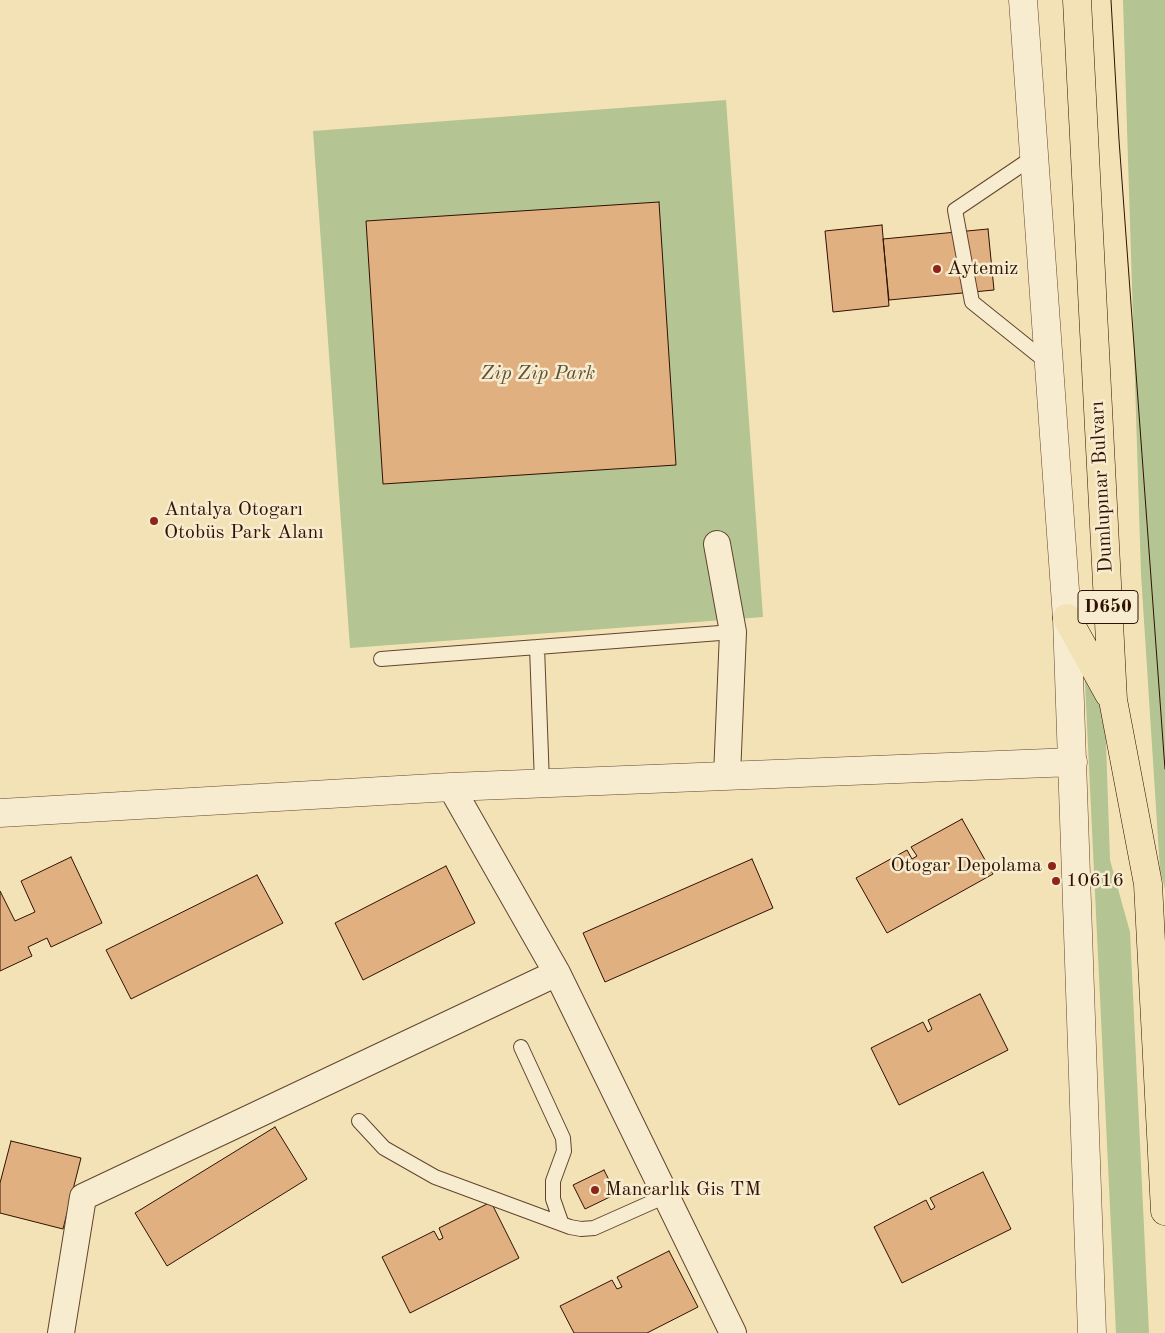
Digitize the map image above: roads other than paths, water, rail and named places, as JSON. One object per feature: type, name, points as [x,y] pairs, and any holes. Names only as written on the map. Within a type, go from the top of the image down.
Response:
[{"type":"highway","name":"Dumlupınar Bulvarı","points":[[1076,0],[1113,700],[1148,884],[1165,1211]]},
{"type":"highway","points":[[1067,618],[1113,700]]},
{"type":"street","points":[[1024,0],[1067,618],[1092,1333]]},
{"type":"street","points":[[717,544],[733,632],[727,776]]},
{"type":"street","points":[[0,813],[451,787],[1073,762]]},
{"type":"street","points":[[451,787],[557,973],[732,1333]]},
{"type":"street","points":[[61,1333],[83,1197],[557,973]]},
{"type":"lane","points":[[1034,156],[956,210],[972,302],[1049,363]]},
{"type":"lane","points":[[381,659],[733,632]]},
{"type":"lane","points":[[537,647],[542,783]]},
{"type":"lane","points":[[521,1047],[563,1138],[564,1151],[553,1182],[553,1200],[561,1222]]},
{"type":"lane","points":[[358,1121],[384,1148],[435,1176],[581,1229],[594,1228],[666,1196]]},
{"type":"tram line","points":[[1111,0],[1119,140],[1165,769]]},
{"type":"place","name":"Aytemiz","points":[[937,269]]},
{"type":"place","name":"Antalya Otogarı Otobüs Park Alanı","points":[[154,521]]},
{"type":"place","name":"Otogar Depolama","points":[[1052,866]]},
{"type":"place","name":"10616","points":[[1056,881]]},
{"type":"place","name":"Mancarlık Gis TM","points":[[595,1190]]},
{"type":"park label","name":"Zip Zip Park","points":[[538,374]]}]
